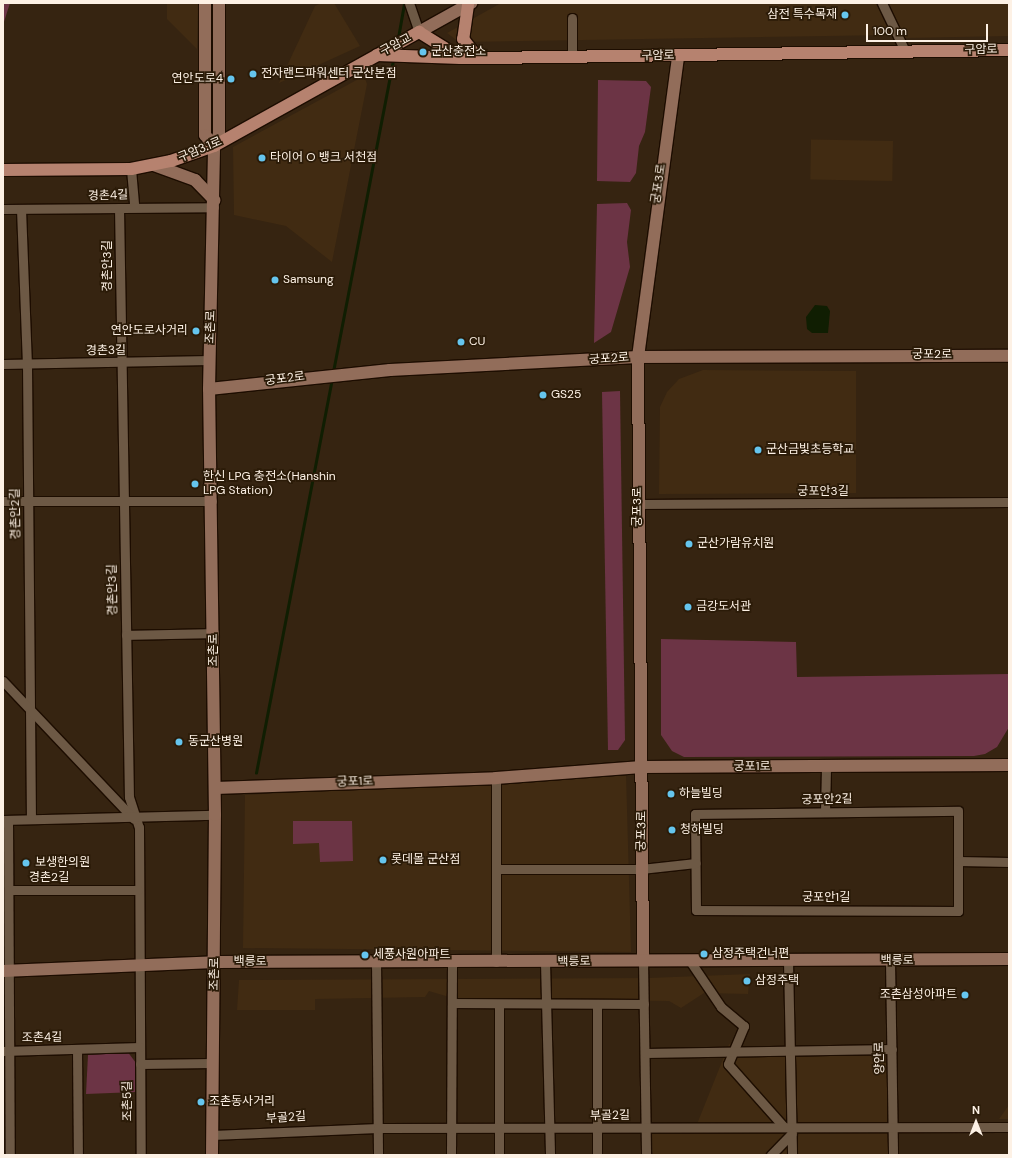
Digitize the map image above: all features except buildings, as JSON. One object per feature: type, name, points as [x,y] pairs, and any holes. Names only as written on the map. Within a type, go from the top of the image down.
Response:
[{"type":"main road","points":[[470,4],[463,39],[478,58]]},
{"type":"main road","name":"구암교","points":[[375,55],[418,33]]},
{"type":"main road","points":[[418,33],[461,58]]},
{"type":"main road","name":"구암로","points":[[375,55],[478,58],[1009,50]]},
{"type":"main road","name":"구암3.1로","points":[[3,170],[131,169],[154,165],[214,146],[375,55]]},
{"type":"street","name":"조촌로","points":[[204,3],[205,135],[214,146]]},
{"type":"street","name":"조촌로","points":[[212,1155],[212,1063],[215,962],[215,788],[214,633],[209,389],[214,146],[219,134],[220,3]]},
{"type":"street","points":[[409,3],[418,33],[470,4]]},
{"type":"street","points":[[882,3],[904,52]]},
{"type":"street","points":[[572,18],[572,57]]},
{"type":"street","name":"궁포3로","points":[[643,960],[641,869],[642,766],[637,504],[638,357],[678,56]]},
{"type":"street","points":[[154,165],[195,180],[214,204]]},
{"type":"street","points":[[131,169],[134,207]]},
{"type":"street","name":"경촌4길","points":[[3,209],[119,208],[214,204]]},
{"type":"street","name":"경촌안3길","points":[[119,208],[120,363],[129,797],[135,820]]},
{"type":"street","name":"경촌안2길","points":[[21,209],[27,364],[31,819]]},
{"type":"street","name":"궁포2로","points":[[209,389],[315,376],[390,370],[638,357],[1009,356]]},
{"type":"street","name":"경촌3길","points":[[3,364],[120,363],[210,360]]},
{"type":"street","points":[[3,501],[212,501]]},
{"type":"street","name":"궁포안3길","points":[[637,504],[1009,502]]},
{"type":"street","points":[[126,635],[214,633]]},
{"type":"street","points":[[3,681],[135,820],[139,827],[138,965]]},
{"type":"street","name":"궁포1로","points":[[215,788],[496,778],[642,766],[826,768],[1009,764]]},
{"type":"street","points":[[825,812],[826,768]]},
{"type":"street","points":[[496,778],[498,869],[496,962]]},
{"type":"street","name":"궁포안2길","points":[[696,863],[695,814],[825,812],[958,811],[958,861]]},
{"type":"street","points":[[5,971],[9,890],[5,820],[135,820],[215,815]]},
{"type":"street","points":[[958,861],[1009,862]]},
{"type":"street","name":"궁포안1길","points":[[696,863],[696,910],[958,911],[958,861]]},
{"type":"street","points":[[498,869],[641,869],[696,863]]},
{"type":"street","name":"경촌2길","points":[[9,890],[138,890]]},
{"type":"street","name":"백릉로","points":[[5,971],[215,962],[545,962],[643,960],[890,961],[1009,959]]},
{"type":"street","points":[[643,960],[646,1155]]},
{"type":"street","points":[[376,961],[378,1155]]},
{"type":"street","points":[[451,1155],[452,961]]},
{"type":"street","points":[[690,961],[721,1008],[744,1026],[728,1064],[789,1128]]},
{"type":"street","points":[[788,961],[792,1051],[789,1128],[792,1155]]},
{"type":"street","name":"양안로","points":[[890,961],[893,1155]]},
{"type":"street","points":[[545,962],[550,1155]]},
{"type":"street","name":"조촌5길","points":[[138,965],[141,1155]]},
{"type":"street","name":"조촌4길","points":[[5,971],[10,1155]]},
{"type":"street","points":[[452,1003],[644,1004]]},
{"type":"street","points":[[499,1004],[500,1155]]},
{"type":"street","points":[[597,1004],[597,1155]]},
{"type":"street","points":[[78,1155],[77,1049],[140,1047]]},
{"type":"street","name":"조촌4길","points":[[6,1051],[77,1049]]},
{"type":"street","points":[[645,1053],[734,1050],[792,1051],[892,1049]]},
{"type":"street","points":[[140,1064],[212,1063]]},
{"type":"street","name":"부골2길","points":[[212,1135],[378,1128],[1009,1127]]},
{"type":"street","points":[[771,1155],[789,1128]]},
{"type":"shaded area","points":[[3,3],[10,3],[3,25]]},
{"type":"shaded area","points":[[167,3],[198,3],[197,49],[167,19]]},
{"type":"shaded area","points":[[321,3],[334,3],[360,46],[279,83],[315,6]]},
{"type":"shaded area","points":[[501,3],[876,3],[891,35],[459,42],[447,33]]},
{"type":"shaded area","points":[[888,3],[1009,3],[1009,36],[904,38]]},
{"type":"shaded area","points":[[364,76],[367,84],[332,262],[286,226],[234,215],[233,147]]},
{"type":"shaded area","points":[[598,80],[646,81],[651,87],[645,132],[639,146],[636,173],[630,182],[597,181]]},
{"type":"shaded area","points":[[811,140],[893,141],[892,181],[810,180]]},
{"type":"shaded area","points":[[627,203],[631,210],[627,242],[630,267],[611,332],[594,343],[597,204]]},
{"type":"shaded area","points":[[815,305],[827,306],[830,311],[828,333],[812,333],[807,329],[806,317]]},
{"type":"shaded area","name":"군산금빛초등학교","points":[[703,370],[856,371],[856,493],[659,494],[660,407],[667,392],[679,379]]},
{"type":"shaded area","points":[[620,391],[625,740],[618,750],[608,750],[602,392]]},
{"type":"shaded area","points":[[661,639],[796,642],[797,677],[1009,674],[1009,727],[997,747],[985,754],[974,756],[684,757],[672,751],[661,735]]},
{"type":"shaded area","points":[[626,774],[631,952],[243,948],[245,795]]},
{"type":"shaded area","points":[[293,821],[352,821],[353,861],[320,862],[319,843],[293,844]]},
{"type":"shaded area","points":[[750,974],[748,994],[704,993],[681,1008],[669,1001],[456,999],[429,991],[425,997],[315,999],[315,1010],[237,1010],[239,980],[649,978]]},
{"type":"shaded area","points":[[729,1044],[754,1049],[888,1054],[888,1155],[653,1155],[652,1131],[693,1134]]},
{"type":"shaded area","points":[[93,1051],[127,1051],[136,1063],[136,1092],[86,1094],[88,1055]]},
{"type":"shaded area","points":[[1009,1105],[1009,1119],[999,1119]]},
{"type":"waterway","points":[[398,38],[404,3]]},
{"type":"waterway","points":[[333,372],[393,59]]},
{"type":"waterway","points":[[256,773],[332,379]]},
{"type":"place","name":"삼전 특수목재","points":[[845,15]]},
{"type":"place","name":"군산충전소","points":[[423,52]]},
{"type":"place","name":"전자랜드파워센터 군산본점","points":[[253,74]]},
{"type":"place","name":"연안도로4","points":[[231,79]]},
{"type":"place","name":"타이어 O 뱅크 서천점","points":[[262,158]]},
{"type":"place","name":"Samsung","points":[[275,280]]},
{"type":"place","name":"연안도로사거리","points":[[196,331]]},
{"type":"place","name":"CU","points":[[461,342]]},
{"type":"place","name":"GS25","points":[[543,395]]},
{"type":"place","name":"군산금빛초등학교","points":[[758,450]]},
{"type":"place","name":"한신 LPG 충전소(Hanshin LPG Station)","points":[[195,484]]},
{"type":"place","name":"군산가람유치원","points":[[689,544]]},
{"type":"place","name":"금강도서관","points":[[688,607]]},
{"type":"place","name":"동군산병원","points":[[179,742]]},
{"type":"place","name":"하늘빌딩","points":[[671,794]]},
{"type":"place","name":"청하빌딩","points":[[672,830]]},
{"type":"place","name":"롯데몰 군산점","points":[[383,860]]},
{"type":"place","name":"보생한의원","points":[[26,863]]},
{"type":"place","name":"삼정주택건너편","points":[[704,954]]},
{"type":"place","name":"세풍사원아파트","points":[[365,955]]},
{"type":"place","name":"삼정주택","points":[[747,981]]},
{"type":"place","name":"조촌삼성아파트","points":[[965,995]]},
{"type":"place","name":"조촌동사거리","points":[[201,1102]]}]
